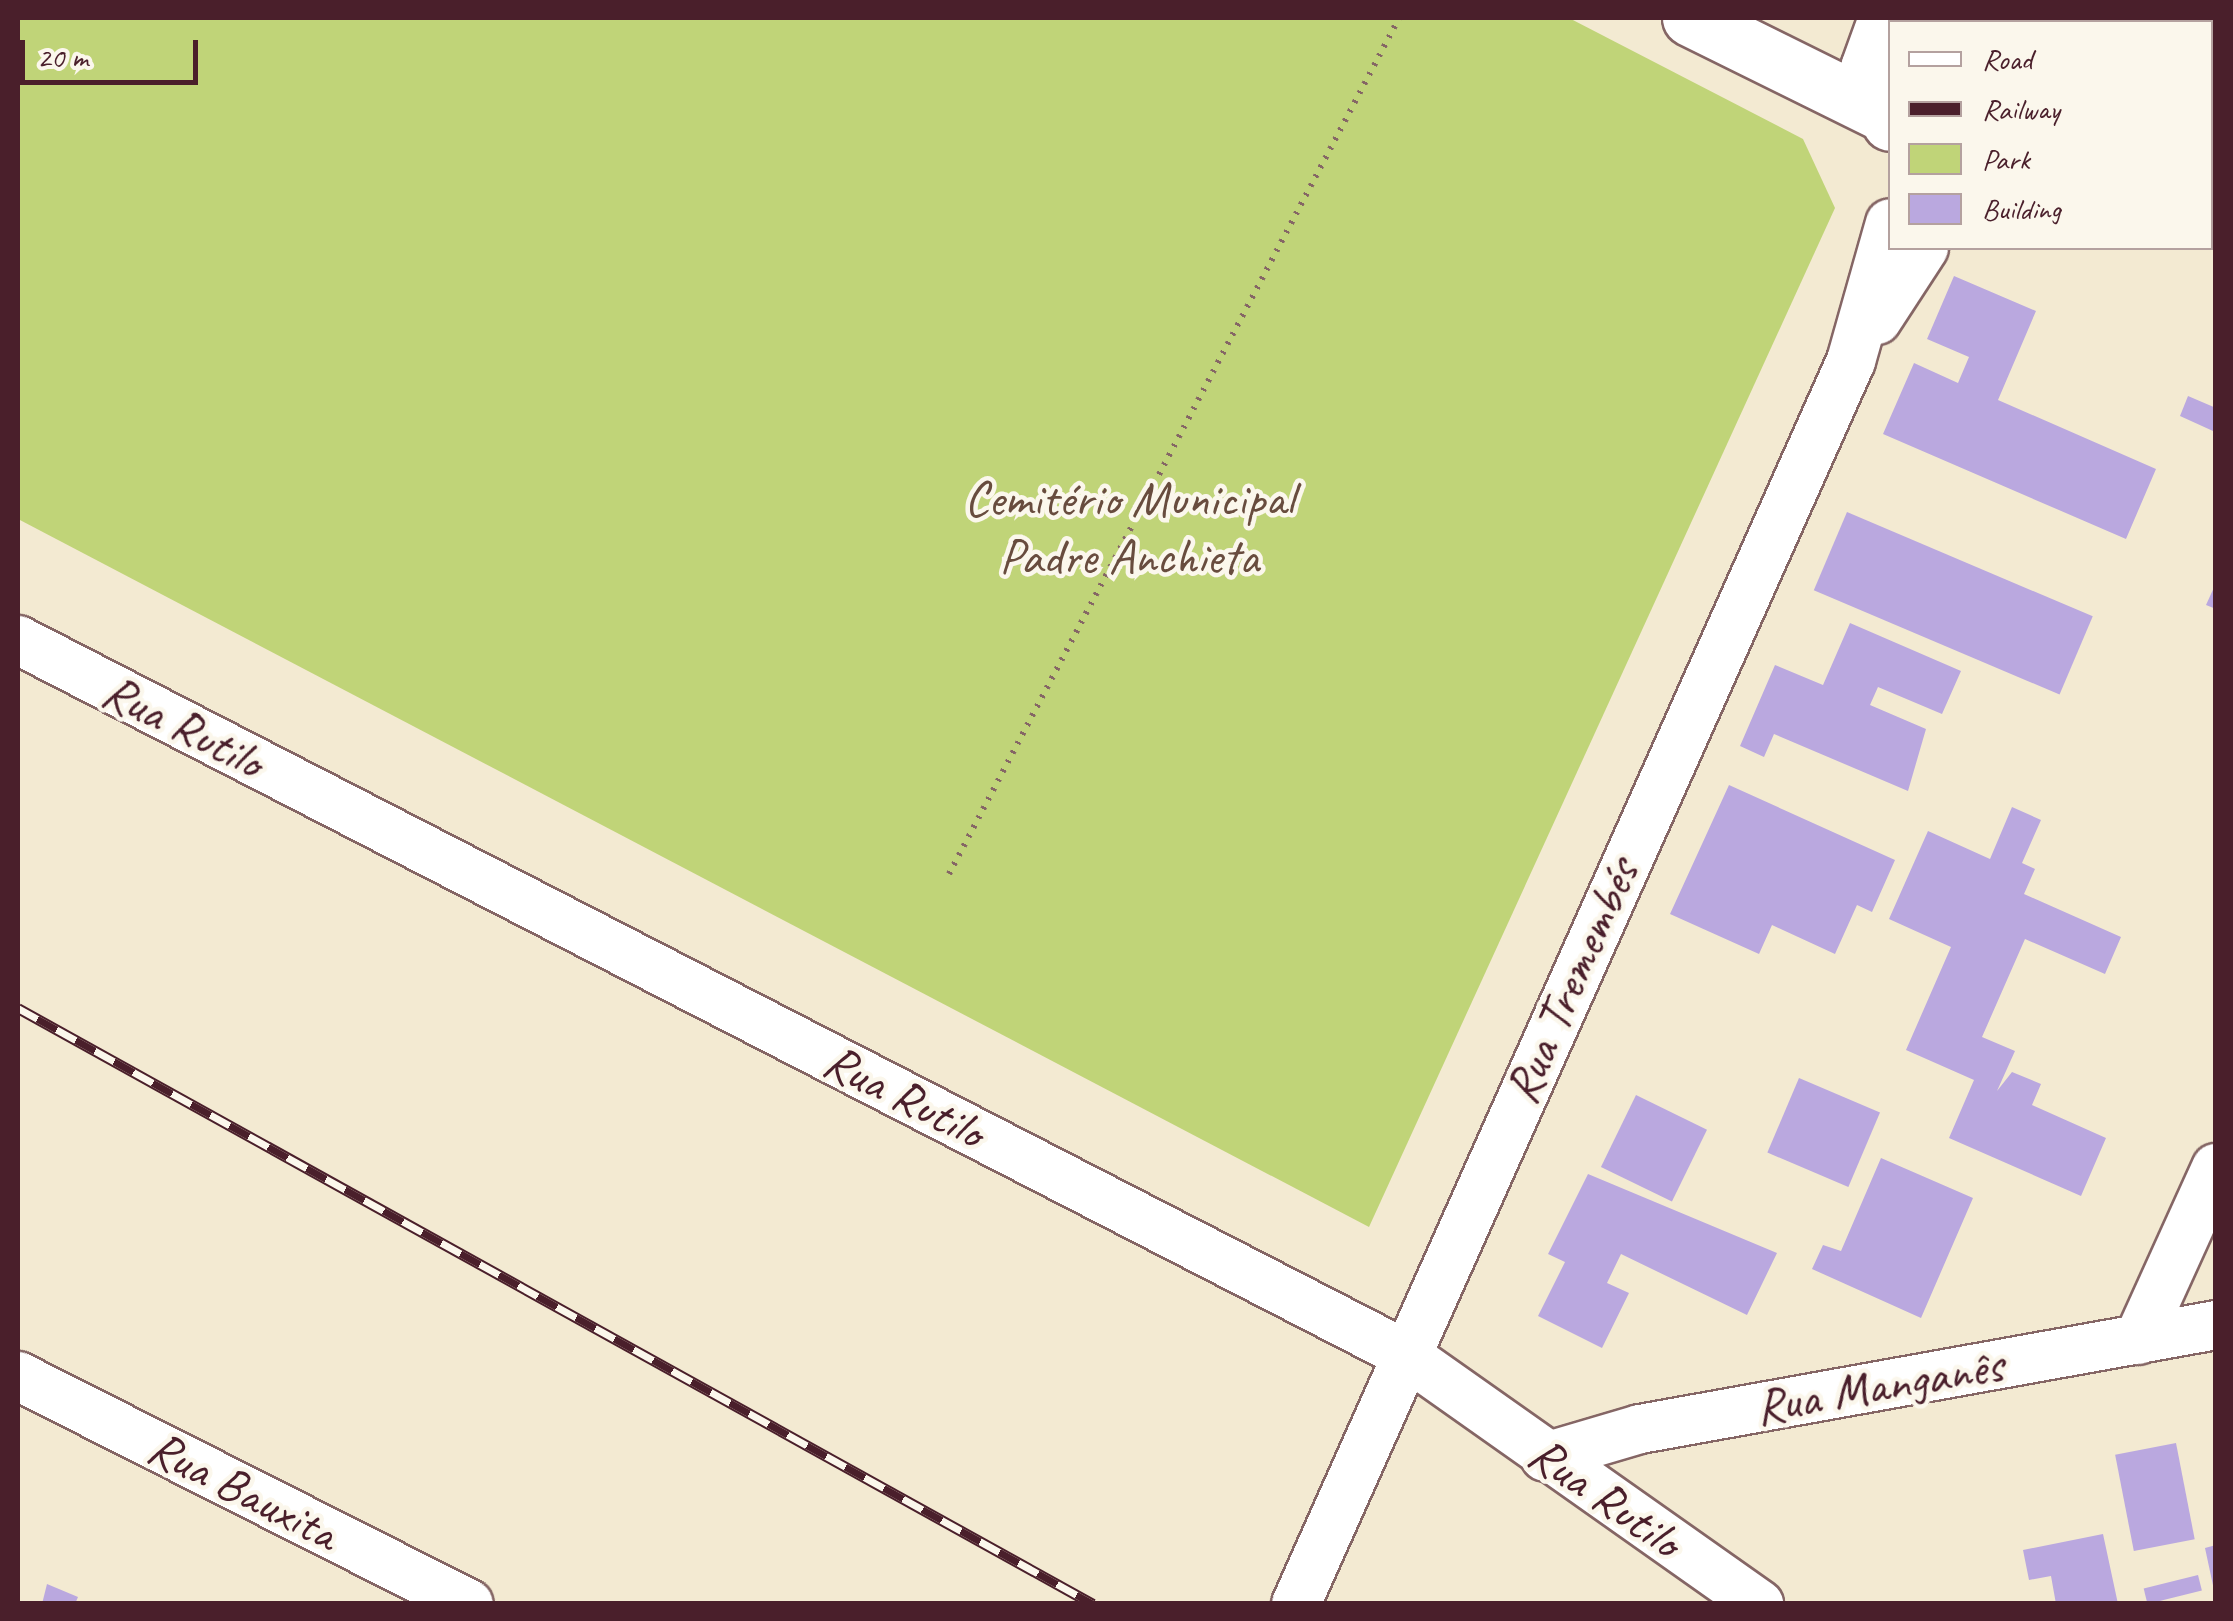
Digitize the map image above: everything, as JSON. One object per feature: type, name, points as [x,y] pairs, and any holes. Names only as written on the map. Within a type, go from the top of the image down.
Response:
[{"type":"street","points":[[1690,18],[1886,118]]},
{"type":"street","points":[[1875,20],[1868,68],[1886,118]]},
{"type":"street","name":"Rua Tremembés","points":[[1296,1604],[1403,1353],[1851,361],[1888,230]]},
{"type":"street","name":"Rua Tremembés","points":[[1851,361],[1923,250]]},
{"type":"street","name":"Rua Rutilo","points":[[18,640],[1403,1353],[1758,1604]]},
{"type":"street","points":[[2138,1340],[2216,1168]]},
{"type":"street","name":"Rua Manganês","points":[[1545,1456],[1640,1429],[2216,1325]]},
{"type":"street","name":"Rua Bauxita","points":[[18,1376],[469,1604]]},
{"type":"path","points":[[949,874],[1399,18]]},
{"type":"green space","name":"Cemitério Municipal Padre Anchieta","points":[[18,18],[1569,18],[1803,139],[1835,208],[1369,1227],[18,519]]},
{"type":"building","points":[[1954,276],[2036,311],[1998,400],[2156,469],[2126,539],[1883,434],[1914,363],[1958,383],[1969,357],[1927,339]]},
{"type":"building","points":[[2188,396],[2216,408],[2213,431],[2180,416]]},
{"type":"building","points":[[1847,512],[2093,616],[2060,695],[1814,590]]},
{"type":"building","points":[[2216,583],[2216,609],[2206,605]]},
{"type":"building","points":[[1850,623],[1961,671],[1942,714],[1878,687],[1870,705],[1926,729],[1908,791],[1774,734],[1764,757],[1740,746],[1775,665],[1823,685]]},
{"type":"building","points":[[1729,785],[1895,860],[1872,912],[1857,905],[1835,954],[1772,925],[1759,954],[1670,914]]},
{"type":"building","points":[[2012,807],[2041,820],[2022,863],[2035,869],[2024,894],[2121,937],[2105,974],[2025,939],[1982,1037],[2015,1051],[1997,1091],[2012,1072],[2041,1084],[2032,1105],[2106,1138],[2081,1196],[1949,1138],[1974,1080],[1906,1050],[1951,947],[1889,919],[1928,831],[1990,859]]},
{"type":"building","points":[[1799,1078],[1880,1112],[1848,1187],[1767,1153]]},
{"type":"building","points":[[1636,1095],[1707,1130],[1672,1202],[1601,1167]]},
{"type":"building","points":[[1881,1158],[1973,1198],[1921,1318],[1812,1269],[1823,1245],[1841,1251]]},
{"type":"building","points":[[1588,1174],[1777,1253],[1747,1315],[1621,1254],[1607,1283],[1629,1293],[1602,1348],[1538,1316],[1565,1262],[1548,1254]]},
{"type":"building","points":[[2176,1443],[2195,1539],[2134,1551],[2115,1455]]},
{"type":"building","points":[[2103,1534],[2118,1604],[2056,1604],[2051,1576],[2029,1580],[2023,1550]]},
{"type":"building","points":[[2216,1545],[2216,1589],[2214,1590],[2205,1548]]},
{"type":"building","points":[[2198,1575],[2202,1591],[2148,1604],[2144,1589]]},
{"type":"building","points":[[47,1584],[78,1597],[75,1604],[42,1604]]},
{"type":"railway","points":[[18,1008],[1093,1604]]}]
